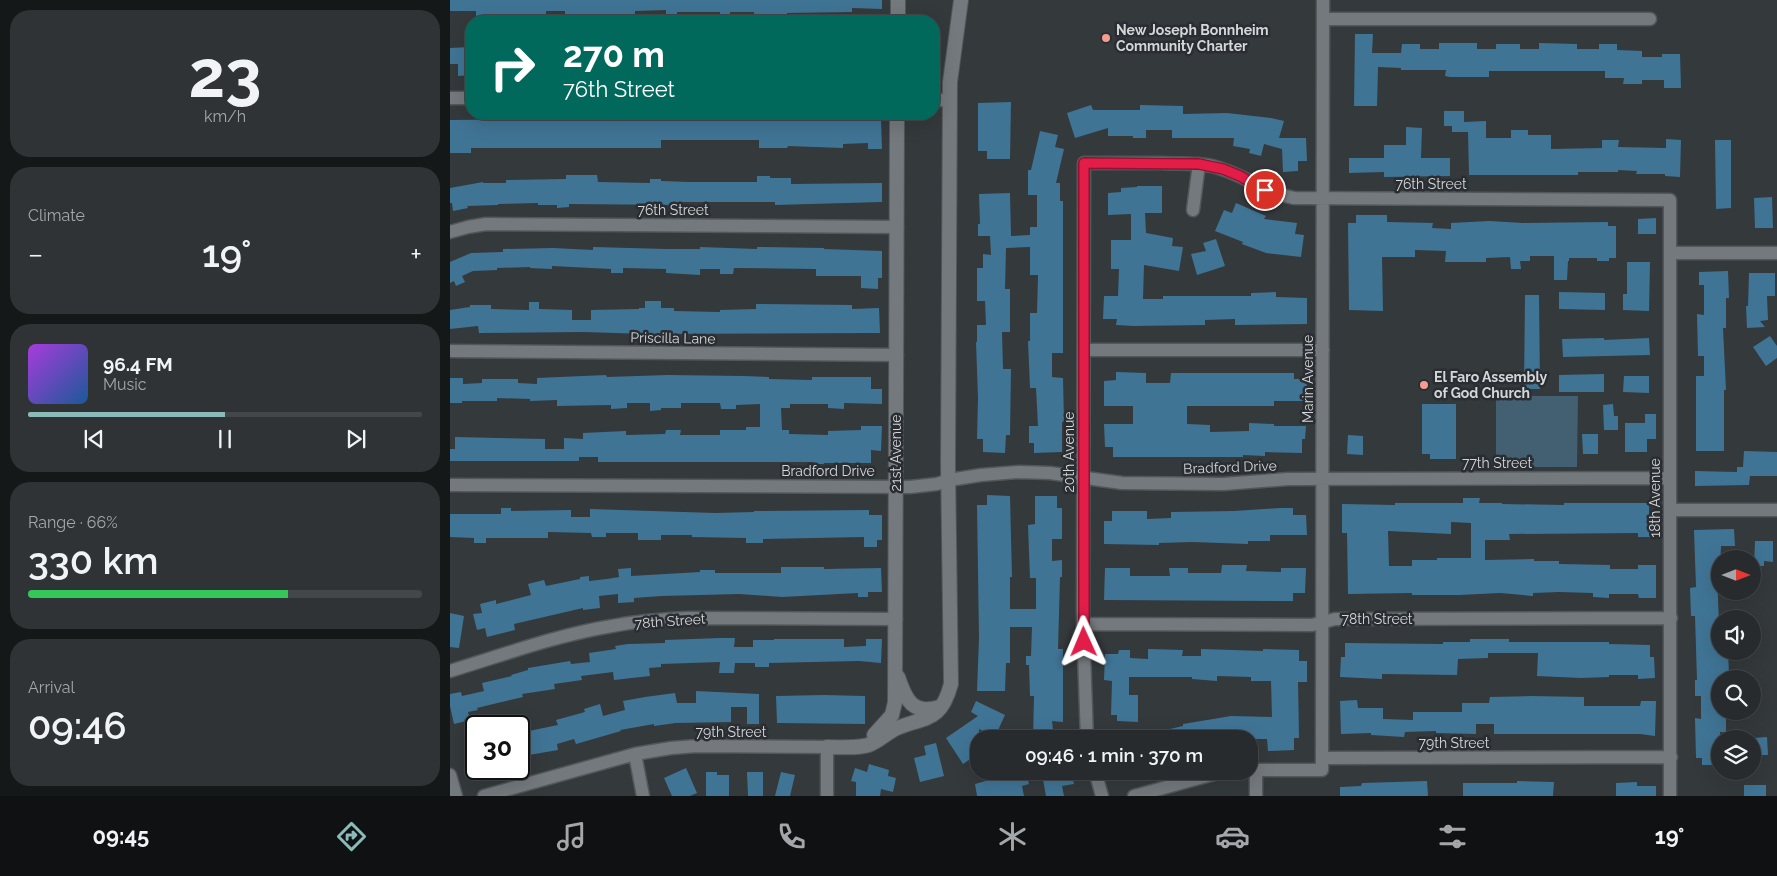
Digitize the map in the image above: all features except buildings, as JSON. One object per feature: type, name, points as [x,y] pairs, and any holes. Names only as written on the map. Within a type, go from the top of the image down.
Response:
[{"type":"street","points":[[898,0],[898,15]]},
{"type":"street","points":[[827,796],[828,747],[871,744],[895,729],[933,716],[942,707],[951,684],[948,480],[950,82],[962,0]]},
{"type":"street","name":"Marin Avenue","points":[[1322,758],[1323,0]]},
{"type":"street","points":[[1323,19],[1650,19]]},
{"type":"street","points":[[450,98],[465,98]]},
{"type":"street","points":[[940,100],[950,100]]},
{"type":"street","name":"21st Avenue","points":[[859,746],[878,732],[892,715],[895,702],[897,120]]},
{"type":"street","name":"76th Street","points":[[1084,166],[1084,163],[1199,164],[1223,169],[1265,190],[1294,198],[1670,200]]},
{"type":"street","points":[[1193,210],[1199,164]]},
{"type":"street","name":"20th Avenue","points":[[1084,166],[1083,624],[1087,730]]},
{"type":"street","name":"18th Avenue","points":[[1670,200],[1670,796]]},
{"type":"street","name":"76th Street","points":[[450,232],[486,224],[897,227]]},
{"type":"street","points":[[1670,253],[1777,253]]},
{"type":"street","points":[[1084,350],[1323,350]]},
{"type":"street","name":"Priscilla Lane","points":[[450,351],[897,355]]},
{"type":"street","name":"Bradford Drive","points":[[450,485],[910,487],[931,485],[948,480],[981,475],[1019,472],[1050,473],[1122,483],[1214,484],[1323,479]]},
{"type":"street","name":"77th Street","points":[[1323,479],[1670,478]]},
{"type":"street","points":[[1670,510],[1777,510]]},
{"type":"street","name":"78th Street","points":[[450,671],[561,638],[611,626],[654,620],[688,618],[896,619]]},
{"type":"street","name":"78th Street","points":[[1083,624],[1312,625],[1335,619],[1671,618]]},
{"type":"street","points":[[896,670],[902,689],[912,705],[925,710],[942,707]]},
{"type":"street","name":"79th Street","points":[[484,796],[635,754],[671,748],[698,746],[828,747]]},
{"type":"street","points":[[635,754],[643,796]]},
{"type":"street","name":"79th Street","points":[[1322,758],[1671,757]]},
{"type":"street","points":[[1258,770],[1322,770],[1322,758]]},
{"type":"street","points":[[450,774],[456,796]]},
{"type":"street","points":[[1098,780],[1102,796]]},
{"type":"street","points":[[1134,796],[1193,780]]},
{"type":"street","points":[[1254,780],[1256,796]]},
{"type":"shaded area","points":[[1496,396],[1578,396],[1577,467],[1496,467]]},
{"type":"place","name":"New Joseph Bonnheim Community Charter","points":[[1106,38]]},
{"type":"place","name":"El Faro Assembly of God Church","points":[[1424,385]]},
{"type":"route","points":[[1084,642],[1084,163],[1199,164],[1223,169],[1265,190]]}]
